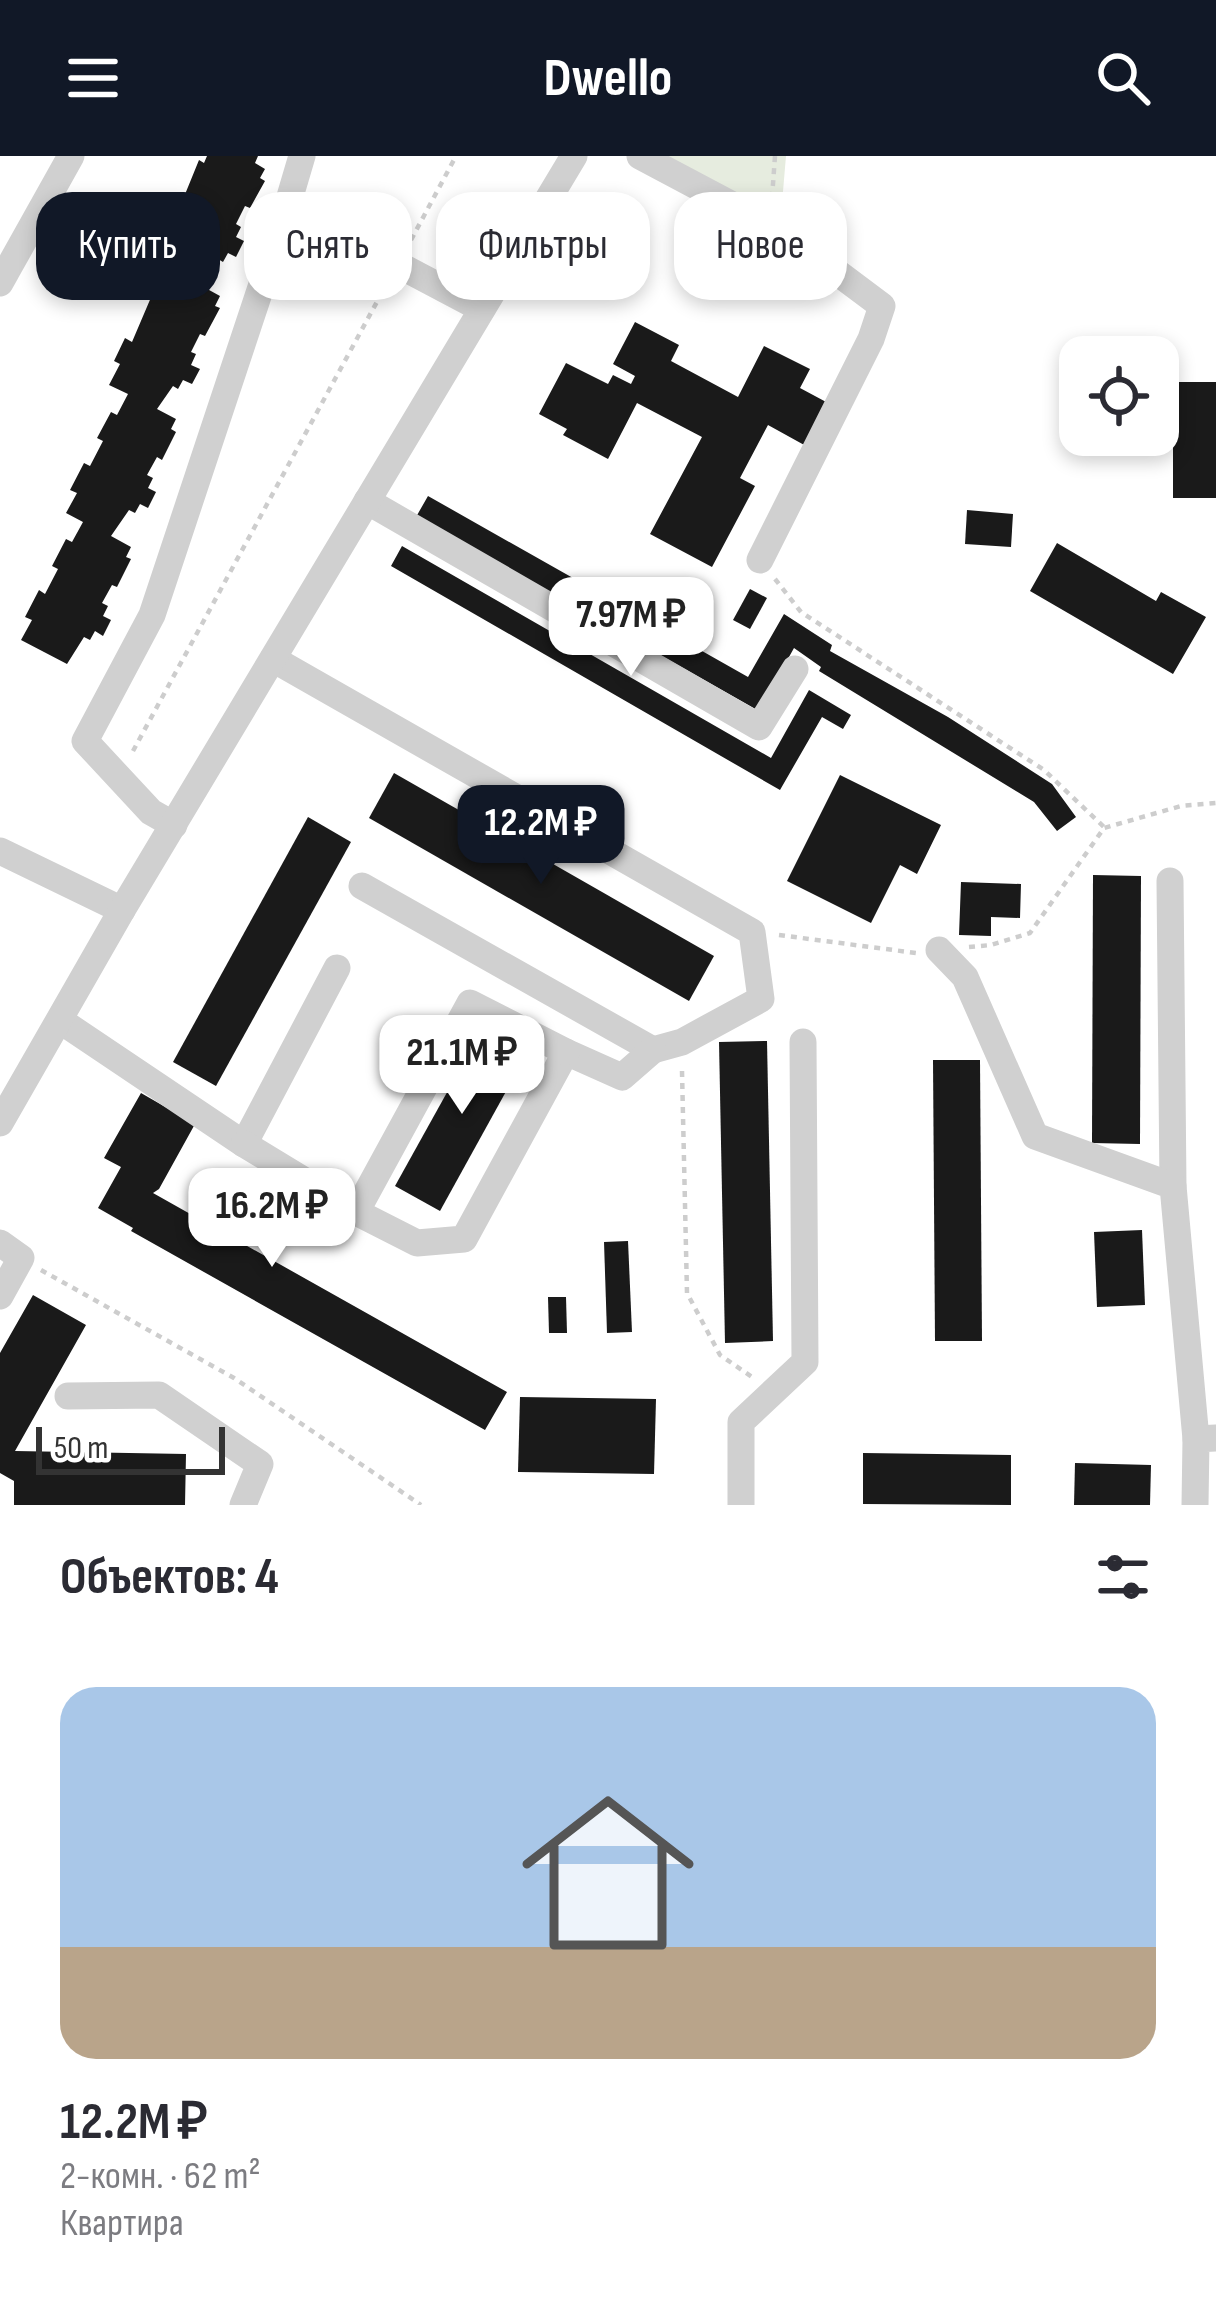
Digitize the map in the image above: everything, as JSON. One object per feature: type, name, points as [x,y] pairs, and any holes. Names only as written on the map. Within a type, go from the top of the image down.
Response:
[{"type":"street","points":[[0,284],[71,156]]},
{"type":"street","points":[[291,192],[302,156]]},
{"type":"street","points":[[0,1123],[122,910],[574,156]]},
{"type":"street","points":[[640,156],[707,192]]},
{"type":"street","points":[[412,272],[482,309]]},
{"type":"street","points":[[760,560],[871,339],[882,306],[847,281]]},
{"type":"street","points":[[173,825],[151,812],[85,740],[152,615],[256,300]]},
{"type":"street","points":[[368,500],[759,728],[795,669]]},
{"type":"street","points":[[273,658],[752,932],[761,999],[682,1042],[653,1050],[622,1077],[470,1003],[356,1213]]},
{"type":"street","points":[[0,850],[122,910]]},
{"type":"street","points":[[1170,881],[1173,1186],[1206,1438],[1195,1505]]},
{"type":"street","points":[[362,886],[653,1050]]},
{"type":"street","points":[[940,950],[965,977],[1036,1136],[1173,1186]]},
{"type":"street","points":[[244,1144],[337,968]]},
{"type":"street","points":[[61,1021],[244,1144],[356,1213],[417,1244],[464,1239],[566,1052]]},
{"type":"street","points":[[741,1505],[741,1422],[806,1362],[803,1042]]},
{"type":"street","points":[[0,1295],[10,1251]]},
{"type":"street","points":[[68,1396],[159,1395],[260,1464],[243,1505]]},
{"type":"path","points":[[412,238],[456,156]]},
{"type":"path","points":[[772,192],[775,156]]},
{"type":"path","points":[[118,777],[378,300]]},
{"type":"path","points":[[760,560],[801,611],[1044,770],[1104,828]]},
{"type":"path","points":[[752,932],[917,952],[991,945],[1030,932],[1104,828],[1181,806],[1216,803]]},
{"type":"path","points":[[682,1042],[687,1293],[720,1355],[773,1392]]},
{"type":"path","points":[[10,1251],[234,1378],[421,1505]]},
{"type":"shaded area","points":[[666,156],[786,156],[783,192],[733,192]]},
{"type":"building","points":[[207,156],[258,156],[255,163],[265,169],[259,192],[244,192],[236,237],[244,241],[236,257],[228,253],[223,262],[220,192],[186,192],[199,160],[204,163]]},
{"type":"building","points":[[150,300],[218,300],[215,306],[220,308],[191,352],[196,354],[191,365],[200,369],[192,384],[183,380],[178,389],[173,386],[157,409],[176,419],[171,429],[176,432],[162,460],[157,457],[147,475],[153,478],[148,488],[156,492],[148,508],[140,504],[135,513],[129,510],[111,536],[131,547],[126,557],[131,559],[117,587],[112,585],[102,603],[108,606],[103,616],[111,620],[103,636],[95,631],[90,640],[84,637],[67,664],[21,640],[32,620],[25,617],[39,590],[45,594],[66,539],[72,542],[83,522],[66,513],[77,493],[70,490],[84,463],[90,466],[103,441],[97,438],[111,412],[117,415],[128,394],[109,385],[120,364],[114,361],[125,338],[132,342]]},
{"type":"building","points":[[635,322],[679,345],[671,361],[738,397],[764,346],[810,369],[800,388],[828,403],[806,446],[768,425],[740,478],[755,486],[712,567],[650,534],[702,437],[637,403],[608,459],[563,435],[567,429],[539,414],[566,363],[608,384],[613,375],[631,384],[635,376],[613,364]]},
{"type":"building","points":[[1179,382],[1216,382],[1216,498],[1173,498],[1173,456],[1179,456]]},
{"type":"building","points":[[428,496],[748,677],[784,614],[832,645],[830,651],[948,717],[1052,784],[1076,817],[1057,831],[1034,802],[819,671],[821,667],[794,648],[759,711],[416,517]]},
{"type":"building","points":[[967,510],[1013,514],[1011,547],[965,544]]},
{"type":"building","points":[[1057,543],[1156,601],[1161,592],[1206,617],[1173,674],[1030,591]]},
{"type":"building","points":[[402,546],[771,758],[809,690],[851,715],[843,729],[822,717],[780,790],[391,566]]},
{"type":"building","points":[[750,589],[767,598],[750,629],[733,620]]},
{"type":"building","points":[[394,773],[714,956],[689,1001],[369,818]]},
{"type":"building","points":[[840,775],[941,825],[917,874],[900,865],[871,923],[787,881]]},
{"type":"building","points":[[308,817],[351,842],[216,1086],[173,1062]]},
{"type":"building","points":[[1093,875],[1141,876],[1140,1144],[1092,1143]]},
{"type":"building","points":[[961,882],[1021,884],[1020,918],[991,917],[991,936],[959,935]]},
{"type":"building","points":[[485,1024],[530,1048],[440,1211],[395,1186]]},
{"type":"building","points":[[767,1041],[773,1341],[725,1343],[719,1042]]},
{"type":"building","points":[[933,1060],[980,1060],[982,1341],[935,1341]]},
{"type":"building","points":[[141,1093],[195,1124],[153,1193],[507,1392],[485,1430],[98,1208],[121,1167],[104,1158]]},
{"type":"building","points":[[1142,1230],[1145,1305],[1097,1307],[1094,1232]]},
{"type":"building","points":[[628,1241],[632,1332],[607,1333],[604,1242]]},
{"type":"building","points":[[33,1295],[86,1325],[15,1451],[186,1454],[185,1505],[14,1505],[14,1481],[0,1473],[0,1353]]},
{"type":"building","points":[[548,1297],[566,1297],[567,1333],[549,1333]]},
{"type":"building","points":[[520,1397],[656,1399],[654,1474],[518,1472]]},
{"type":"building","points":[[863,1453],[1011,1455],[1011,1505],[863,1504]]},
{"type":"building","points":[[1075,1463],[1151,1465],[1150,1505],[1074,1505]]}]
